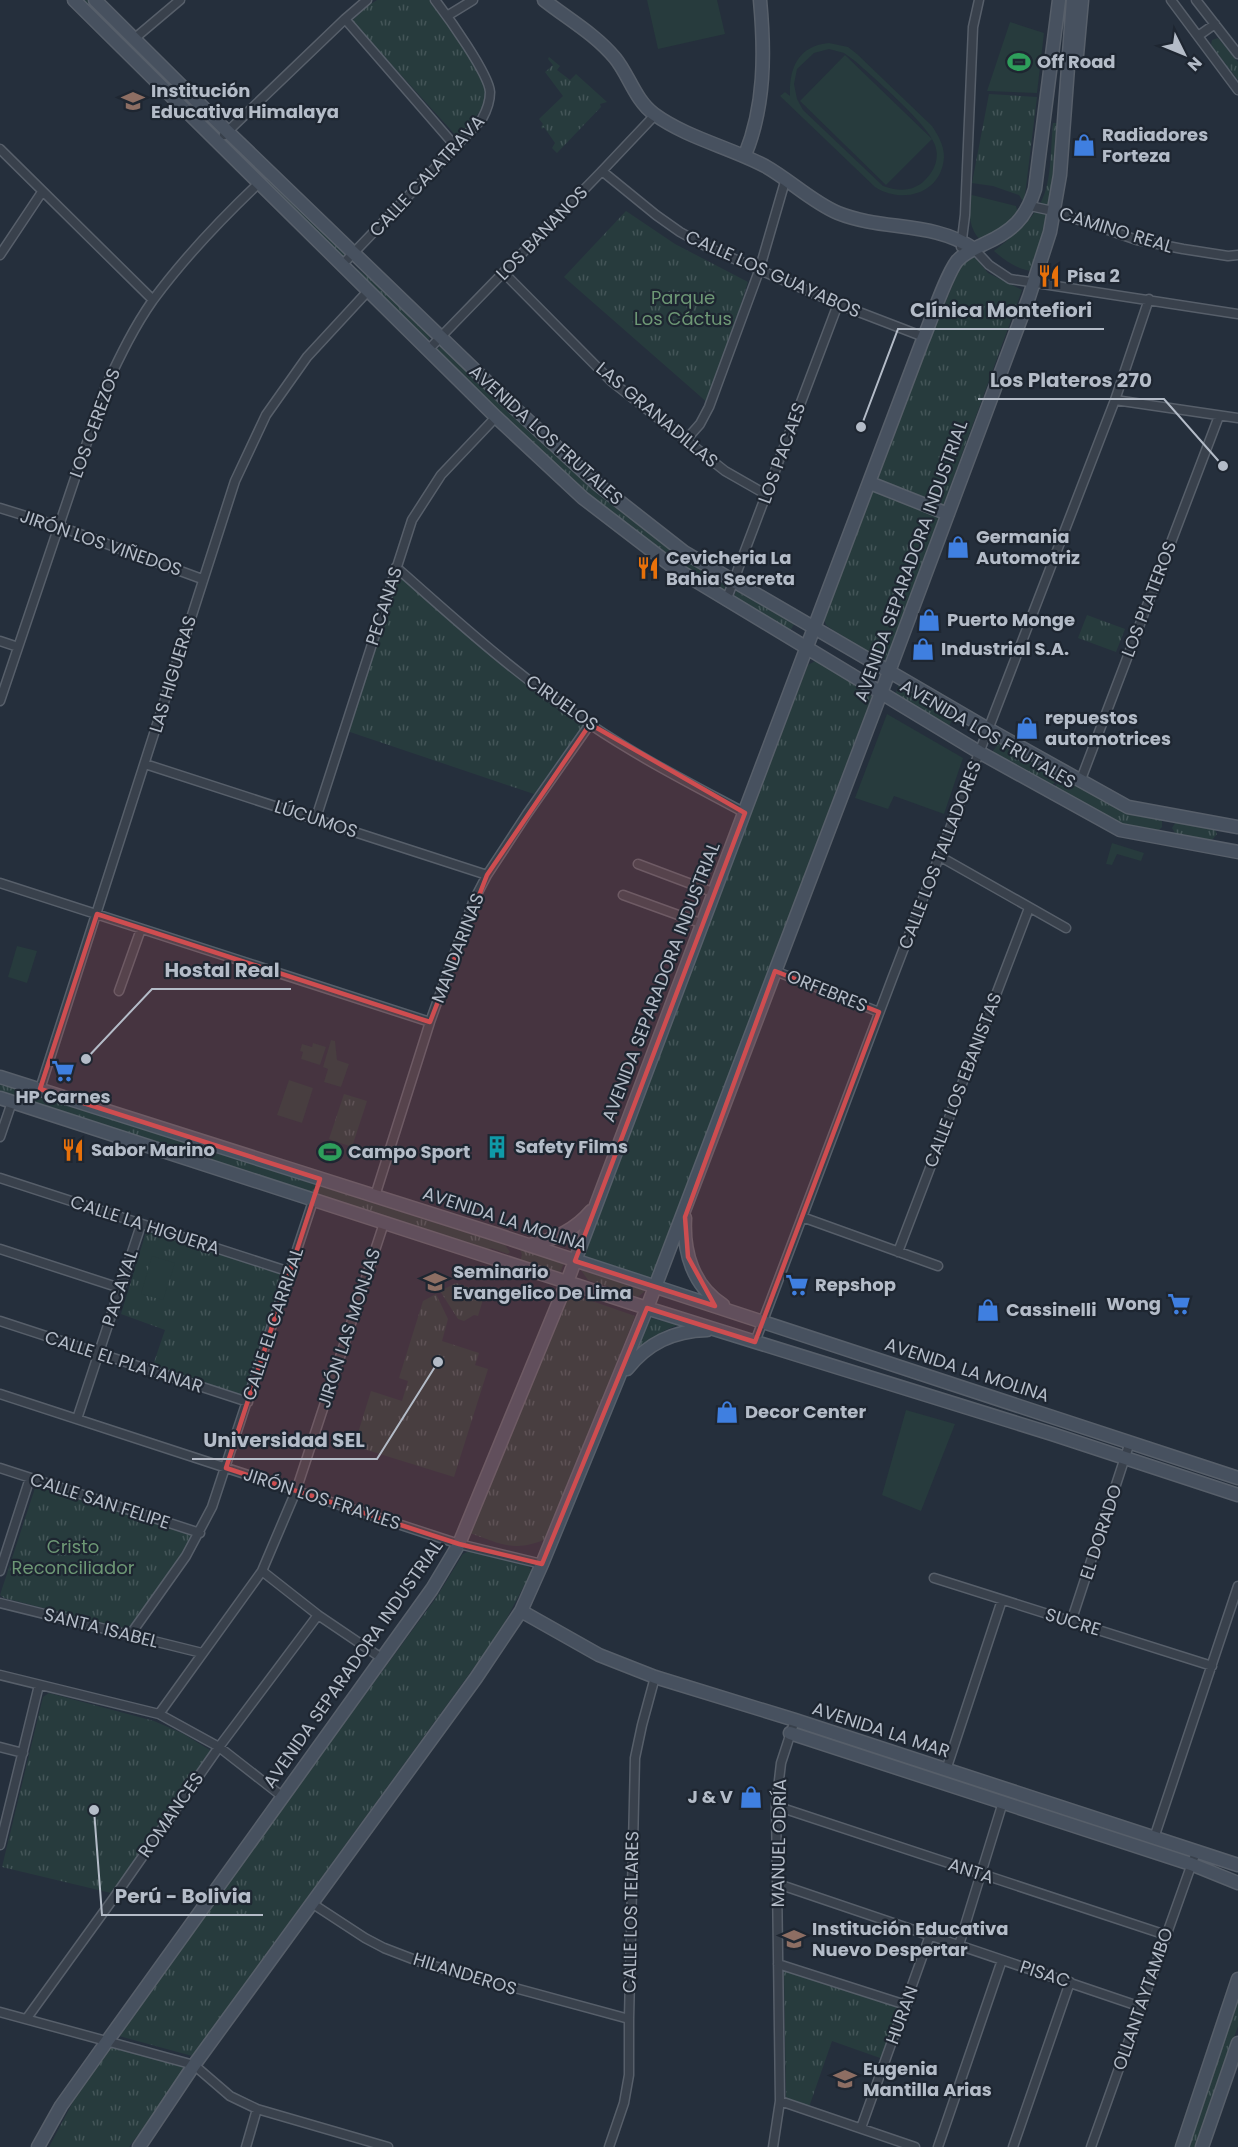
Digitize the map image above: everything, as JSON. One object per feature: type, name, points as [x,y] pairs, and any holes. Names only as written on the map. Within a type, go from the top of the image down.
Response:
[{"type":"main road","name":"AVENIDA LOS FRUTALES","points":[[74,0],[496,417],[583,498],[673,567],[979,752],[1120,830],[1238,852]]},
{"type":"main road","name":"AVENIDA LOS FRUTALES","points":[[95,0],[440,338],[596,483],[684,552],[733,583],[1080,782],[1128,807],[1238,826]]},
{"type":"main road","points":[[544,0],[596,39],[616,59],[634,91],[655,115],[699,138],[745,156],[786,178],[839,213],[881,224],[941,233],[974,249]]},
{"type":"main road","points":[[745,156],[759,113],[762,58],[760,0]]},
{"type":"main road","name":"AVENIDA SEPARADORA INDUSTRIAL","points":[[38,2147],[61,2106],[383,1659],[432,1589],[459,1544],[576,1261],[924,338],[956,263],[963,255],[1016,225],[1030,206],[1035,189],[1059,0]]},
{"type":"main road","name":"AVENIDA SEPARADORA INDUSTRIAL","points":[[139,2147],[194,2065],[476,1678],[521,1611],[542,1564],[647,1308],[890,671],[1040,266],[1059,176],[1073,0]]},
{"type":"main road","points":[[1066,92],[1074,78],[1082,0]]},
{"type":"main road","points":[[870,483],[948,514]]},
{"type":"main road","name":"AVENIDA LA MOLINA","points":[[0,1077],[734,1312],[1238,1478]]},
{"type":"main road","name":"AVENIDA LA MOLINA","points":[[6,1100],[313,1201],[1238,1495]]},
{"type":"main road","points":[[689,1196],[684,1236],[694,1273],[711,1295],[734,1312]]},
{"type":"main road","points":[[527,1245],[543,1242],[566,1232],[585,1218],[596,1205]]},
{"type":"main road","points":[[482,1254],[505,1259],[513,1258],[515,1250],[508,1239]]},
{"type":"main road","points":[[616,1385],[638,1356],[662,1339],[692,1331],[725,1332]]},
{"type":"main road","points":[[885,1383],[891,1364]]},
{"type":"main road","points":[[1029,1427],[1035,1411]]},
{"type":"main road","name":"AVENIDA LA MAR","points":[[521,1611],[599,1655],[655,1677],[795,1720],[1238,1865]]},
{"type":"main road","name":"AVENIDA LA MAR","points":[[790,1733],[1191,1864],[1238,1883]]},
{"type":"main road","points":[[1182,2147],[1238,1979]]},
{"type":"main road","points":[[1202,2147],[1238,2043]]},
{"type":"street","points":[[135,38],[180,0]]},
{"type":"street","points":[[217,141],[367,0]]},
{"type":"street","name":"CALLE CALATRAVA","points":[[342,265],[456,147],[488,110],[490,91],[487,81],[435,0]]},
{"type":"street","points":[[447,16],[473,0]]},
{"type":"street","points":[[956,263],[963,242],[973,27],[979,0]]},
{"type":"street","points":[[1171,0],[1238,90]]},
{"type":"street","points":[[1196,0],[1238,54]]},
{"type":"street","points":[[345,19],[456,147]]},
{"type":"street","points":[[1198,36],[1215,24]]},
{"type":"street","name":"LOS BANANOS","points":[[428,350],[655,115]]},
{"type":"street","points":[[0,149],[153,300]]},
{"type":"street","name":"CALLE LOS GUAYABOS","points":[[602,171],[680,232],[759,271],[924,338]]},
{"type":"street","points":[[685,441],[700,424],[709,407],[759,271],[786,178]]},
{"type":"street","name":"LOS CEREZOS","points":[[0,701],[106,386],[127,342],[153,300],[204,239],[259,183]]},
{"type":"street","points":[[0,255],[42,192]]},
{"type":"street","name":"CAMINO REAL","points":[[1030,206],[1053,211],[1137,240],[1183,249],[1238,255]]},
{"type":"street","points":[[974,249],[999,272],[1011,279],[1238,314]]},
{"type":"street","name":"LAS GRANADILLAS","points":[[504,273],[611,381],[725,471],[767,495]]},
{"type":"street","name":"LAS HIGUERAS","points":[[40,1089],[235,481],[266,415],[307,357],[368,291]]},
{"type":"street","name":"CALLE LOS TALLADORES","points":[[755,1342],[879,1012],[1115,400],[1149,299]]},
{"type":"street","name":"LOS PACAES","points":[[726,601],[838,304]]},
{"type":"street","points":[[1115,400],[1238,418]]},
{"type":"street","name":"LOS PLATEROS","points":[[1080,782],[1219,416]]},
{"type":"street","name":"PECANAS","points":[[316,818],[412,520],[441,475],[496,417]]},
{"type":"street","name":"JIRÓN LOS VIÑEDOS","points":[[0,508],[58,526],[202,579]]},
{"type":"street","name":"CIRUELOS","points":[[396,567],[466,630],[590,724],[628,748],[745,813]]},
{"type":"street","points":[[0,641],[18,647]]},
{"type":"street","name":"MANDARINAS","points":[[375,1196],[461,931],[487,874],[590,724]]},
{"type":"street","name":"LÚCUMOS","points":[[145,764],[487,874]]},
{"type":"street","points":[[939,856],[1066,928]]},
{"type":"street","points":[[638,864],[715,893]]},
{"type":"street","points":[[0,883],[430,1022]]},
{"type":"street","points":[[623,895],[703,924]]},
{"type":"street","name":"CALLE LOS EBANISTAS","points":[[898,1252],[1029,908]]},
{"type":"street","points":[[119,991],[141,929]]},
{"type":"street","name":"ORFEBRES","points":[[776,971],[879,1012]]},
{"type":"street","points":[[0,1137],[6,1100]]},
{"type":"street","name":"CALLE LA HIGUERA","points":[[0,1178],[290,1272]]},
{"type":"street","name":"CALLE EL CARRIZAL","points":[[130,1635],[186,1556],[212,1507],[313,1201]]},
{"type":"street","points":[[802,1217],[938,1266]]},
{"type":"street","name":"JIRÓN LAS MONJAS","points":[[159,1714],[262,1571],[296,1491],[384,1222]]},
{"type":"street","name":"PACAYAL","points":[[77,1419],[141,1225]]},
{"type":"street","points":[[0,1249],[120,1288]]},
{"type":"street","name":"CALLE EL PLATANAR","points":[[0,1321],[248,1402]]},
{"type":"street","name":"JIRÓN LOS FRAYLES","points":[[0,1394],[459,1544],[542,1564]]},
{"type":"street","name":"EL DORADO","points":[[1071,1622],[1130,1442]]},
{"type":"street","name":"CALLE SAN FELIPE","points":[[0,1468],[200,1533]]},
{"type":"street","points":[[0,1571],[30,1478]]},
{"type":"street","points":[[262,1571],[318,1615],[383,1659]]},
{"type":"street","name":"SUCRE","points":[[934,1578],[1212,1666]]},
{"type":"street","points":[[1154,1838],[1238,1586]]},
{"type":"street","points":[[946,1770],[1002,1600]]},
{"type":"street","name":"SANTA ISABEL","points":[[0,1603],[202,1653]]},
{"type":"street","name":"ROMANCES","points":[[27,2018],[219,1747],[318,1615]]},
{"type":"street","points":[[0,1675],[159,1714],[219,1747],[283,1797]]},
{"type":"street","name":"CALLE LOS TELARES","points":[[609,2147],[624,2103],[629,2075],[628,2019],[635,1758],[655,1677]]},
{"type":"street","points":[[0,1845],[39,1684]]},
{"type":"street","name":"MANUEL ODRÍA","points":[[773,2147],[780,2101],[776,1806],[778,1775],[795,1720]]},
{"type":"street","points":[[0,1747],[22,1753]]},
{"type":"street","points":[[959,1945],[1003,1802]]},
{"type":"street","name":"ANTA","points":[[776,1806],[1166,1935]]},
{"type":"street","name":"OLLANTAYTAMBO","points":[[1091,2147],[1196,1852]]},
{"type":"street","name":"PISAC","points":[[777,1884],[1141,2007]]},
{"type":"street","name":"HILANDEROS","points":[[313,1904],[365,1938],[423,1963],[628,2019]]},
{"type":"street","name":"HURAN","points":[[861,2128],[930,1935]]},
{"type":"street","points":[[938,2147],[1002,1960]]},
{"type":"street","points":[[778,1964],[906,2005]]},
{"type":"street","points":[[1013,2147],[1070,1982]]},
{"type":"street","points":[[0,2012],[194,2065],[230,2096],[257,2109],[388,2147]]},
{"type":"street","points":[[780,2101],[915,2147]]},
{"type":"street","points":[[246,2147],[257,2109]]},
{"type":"highlighted area","points":[[590,724],[745,813],[575,1261],[715,1306],[688,1257],[685,1217],[775,971],[879,1012],[755,1342],[647,1308],[542,1564],[459,1544],[226,1468],[320,1179],[40,1089],[97,914],[430,1022],[487,875]]},
{"type":"green space","points":[[78,0],[87,0],[222,133],[216,137]]},
{"type":"green space","points":[[377,0],[431,0],[454,30],[488,91],[483,107],[459,139],[352,21]]},
{"type":"green space","points":[[647,0],[717,0],[725,34],[658,49]]},
{"type":"green space","name":"Off Road","points":[[1010,22],[1044,33],[1037,93],[987,91]]},
{"type":"green space","points":[[1218,38],[1238,62],[1238,80],[1211,45],[1212,40]]},
{"type":"green space","points":[[829,43],[848,47],[932,126],[942,144],[944,157],[942,169],[929,187],[909,195],[897,195],[875,187],[780,96],[785,92],[790,96],[791,76],[798,60],[818,45]],"holes":[[[829,49],[844,53],[900,101],[931,136],[936,150],[935,165],[923,182],[914,188],[904,190],[883,186],[803,110],[797,99],[794,84],[797,69],[814,53]]]},
{"type":"green space","points":[[845,55],[932,139],[886,185],[800,101]]},
{"type":"green space","points":[[549,57],[560,66],[557,70],[570,80],[576,74],[607,102],[600,104],[601,107],[557,153],[552,148],[555,143],[544,127],[542,129],[543,124],[539,119],[563,96],[545,72],[553,65]]},
{"type":"green space","points":[[989,94],[1037,97],[1024,203],[1019,195],[993,186],[972,183]]},
{"type":"green space","points":[[1053,123],[1060,123],[1052,198],[1036,272],[1013,265],[994,251],[1028,221],[1042,200],[1050,168]]},
{"type":"green space","points":[[228,137],[345,253],[344,258],[339,260],[222,141]]},
{"type":"green space","points":[[972,195],[1016,206],[1019,217],[1006,228],[981,240],[970,220],[968,197]]},
{"type":"green space","name":"Parque Los Cáctus","points":[[626,211],[675,244],[748,282],[709,404],[564,277]]},
{"type":"green space","points":[[974,256],[988,273],[1022,290],[886,662],[833,630],[826,625],[824,619],[944,305],[963,261]]},
{"type":"green space","points":[[356,268],[376,283],[430,335],[429,340],[425,341],[354,271]]},
{"type":"green space","points":[[443,346],[681,557],[726,586],[725,591],[723,593],[682,567],[582,490],[438,353],[438,348]]},
{"type":"green space","points":[[398,573],[585,723],[534,794],[347,731]]},
{"type":"green space","points":[[736,591],[794,624],[789,633],[733,599]]},
{"type":"green space","points":[[1087,615],[1125,629],[1116,652],[1078,638]]},
{"type":"green space","points":[[817,660],[872,694],[871,699],[652,1280],[580,1258],[808,665]]},
{"type":"green space","points":[[899,684],[954,716],[949,726],[895,695]]},
{"type":"green space","points":[[887,714],[963,758],[944,814],[894,796],[888,809],[855,798]]},
{"type":"green space","points":[[1000,742],[1061,777],[1052,785],[992,752]]},
{"type":"green space","points":[[1063,778],[1127,814],[1160,819],[1162,827],[1158,831],[1117,823],[1054,787]]},
{"type":"green space","points":[[1176,822],[1214,828],[1217,834],[1212,840],[1176,834],[1172,828]]},
{"type":"green space","points":[[1112,843],[1144,853],[1141,861],[1117,854],[1112,865],[1106,864]]},
{"type":"green space","points":[[17,946],[37,951],[27,983],[8,977]]},
{"type":"green space","points":[[331,1040],[335,1041],[337,1060],[349,1064],[341,1087],[324,1082],[328,1069],[323,1067]]},
{"type":"green space","points":[[313,1043],[326,1047],[320,1065],[301,1059],[302,1044],[312,1047]]},
{"type":"green space","points":[[289,1080],[313,1088],[302,1123],[277,1115]]},
{"type":"green space","points":[[0,1084],[505,1245],[510,1252],[508,1254],[491,1248],[488,1250],[0,1093]]},
{"type":"green space","points":[[344,1094],[367,1101],[352,1147],[329,1139]]},
{"type":"green space","points":[[151,1230],[283,1274],[284,1278],[245,1395],[242,1396],[153,1365],[165,1330],[121,1314],[146,1232]]},
{"type":"green space","points":[[520,1248],[564,1263],[560,1273],[520,1261],[522,1255]]},
{"type":"green space","points":[[152,1256],[175,1263],[163,1300],[141,1294]]},
{"type":"green space","points":[[581,1270],[645,1291],[638,1297],[634,1296],[588,1280]]},
{"type":"green space","points":[[456,1283],[485,1293],[478,1316],[474,1315],[464,1321],[458,1319],[440,1291]]},
{"type":"green space","points":[[569,1293],[635,1316],[548,1538],[536,1543],[517,1546],[470,1533]]},
{"type":"green space","points":[[436,1294],[448,1319],[442,1341],[479,1353],[475,1365],[488,1369],[454,1477],[354,1446],[371,1391],[402,1401],[408,1381],[399,1378],[423,1301]]},
{"type":"green space","points":[[647,1317],[678,1325],[652,1339],[630,1360]]},
{"type":"green space","points":[[906,1410],[955,1424],[921,1511],[882,1495]]},
{"type":"green space","name":"Cristo Reconciliador","points":[[36,1485],[193,1536],[193,1542],[133,1631],[4,1598],[0,1595]]},
{"type":"green space","points":[[474,1549],[525,1562],[532,1571],[499,1633],[266,1954],[196,2057],[119,2036],[436,1598],[463,1554]]},
{"type":"green space","points":[[49,1693],[154,1721],[182,1733],[213,1752],[111,1893],[2,1867],[43,1697]]},
{"type":"green space","points":[[784,1969],[902,2007],[883,2059],[832,2041],[809,2107],[786,2100]]},
{"type":"green space","points":[[1238,1998],[1238,2026],[1195,2147],[1186,2147]]},
{"type":"green space","points":[[111,2045],[188,2067],[129,2147],[49,2147],[74,2100]]},
{"type":"place","name":"Off Road","points":[[1019,62]]},
{"type":"place","name":"Institución Educativa Himalaya","points":[[133,101]]},
{"type":"place","name":"Radiadores Forteza","points":[[1084,145]]},
{"type":"place","name":"Pisa 2","points":[[1049,276]]},
{"type":"place","name":"Clínica Montefiori","points":[[861,427]]},
{"type":"place","name":"Los Plateros 270","points":[[1223,466]]},
{"type":"place","name":"Germania Automotriz","points":[[958,547]]},
{"type":"place","name":"Cevicheria La Bahia Secreta","points":[[648,568]]},
{"type":"place","name":"Puerto Monge","points":[[929,620]]},
{"type":"place","name":"Industrial S.A.","points":[[923,649]]},
{"type":"place","name":"repuestos automotrices","points":[[1027,728]]},
{"type":"place","name":"Hostal Real","points":[[86,1059]]},
{"type":"place","name":"HP Carnes","points":[[63,1071]]},
{"type":"place","name":"Safety Films","points":[[497,1147]]},
{"type":"place","name":"Sabor Marino","points":[[73,1150]]},
{"type":"place","name":"Campo Sport","points":[[330,1152]]},
{"type":"place","name":"Seminario Evangelico De Lima","points":[[435,1282]]},
{"type":"place","name":"Repshop","points":[[797,1285]]},
{"type":"place","name":"Wong","points":[[1179,1304]]},
{"type":"place","name":"Cassinelli","points":[[988,1310]]},
{"type":"place","name":"Universidad SEL","points":[[438,1362]]},
{"type":"place","name":"Decor Center","points":[[727,1412]]},
{"type":"place","name":"J & V","points":[[751,1797]]},
{"type":"place","name":"Perú - Bolivia","points":[[94,1810]]},
{"type":"place","name":"Institución Educativa Nuevo Despertar","points":[[794,1939]]},
{"type":"place","name":"Eugenia Mantilla Arias","points":[[845,2079]]}]
